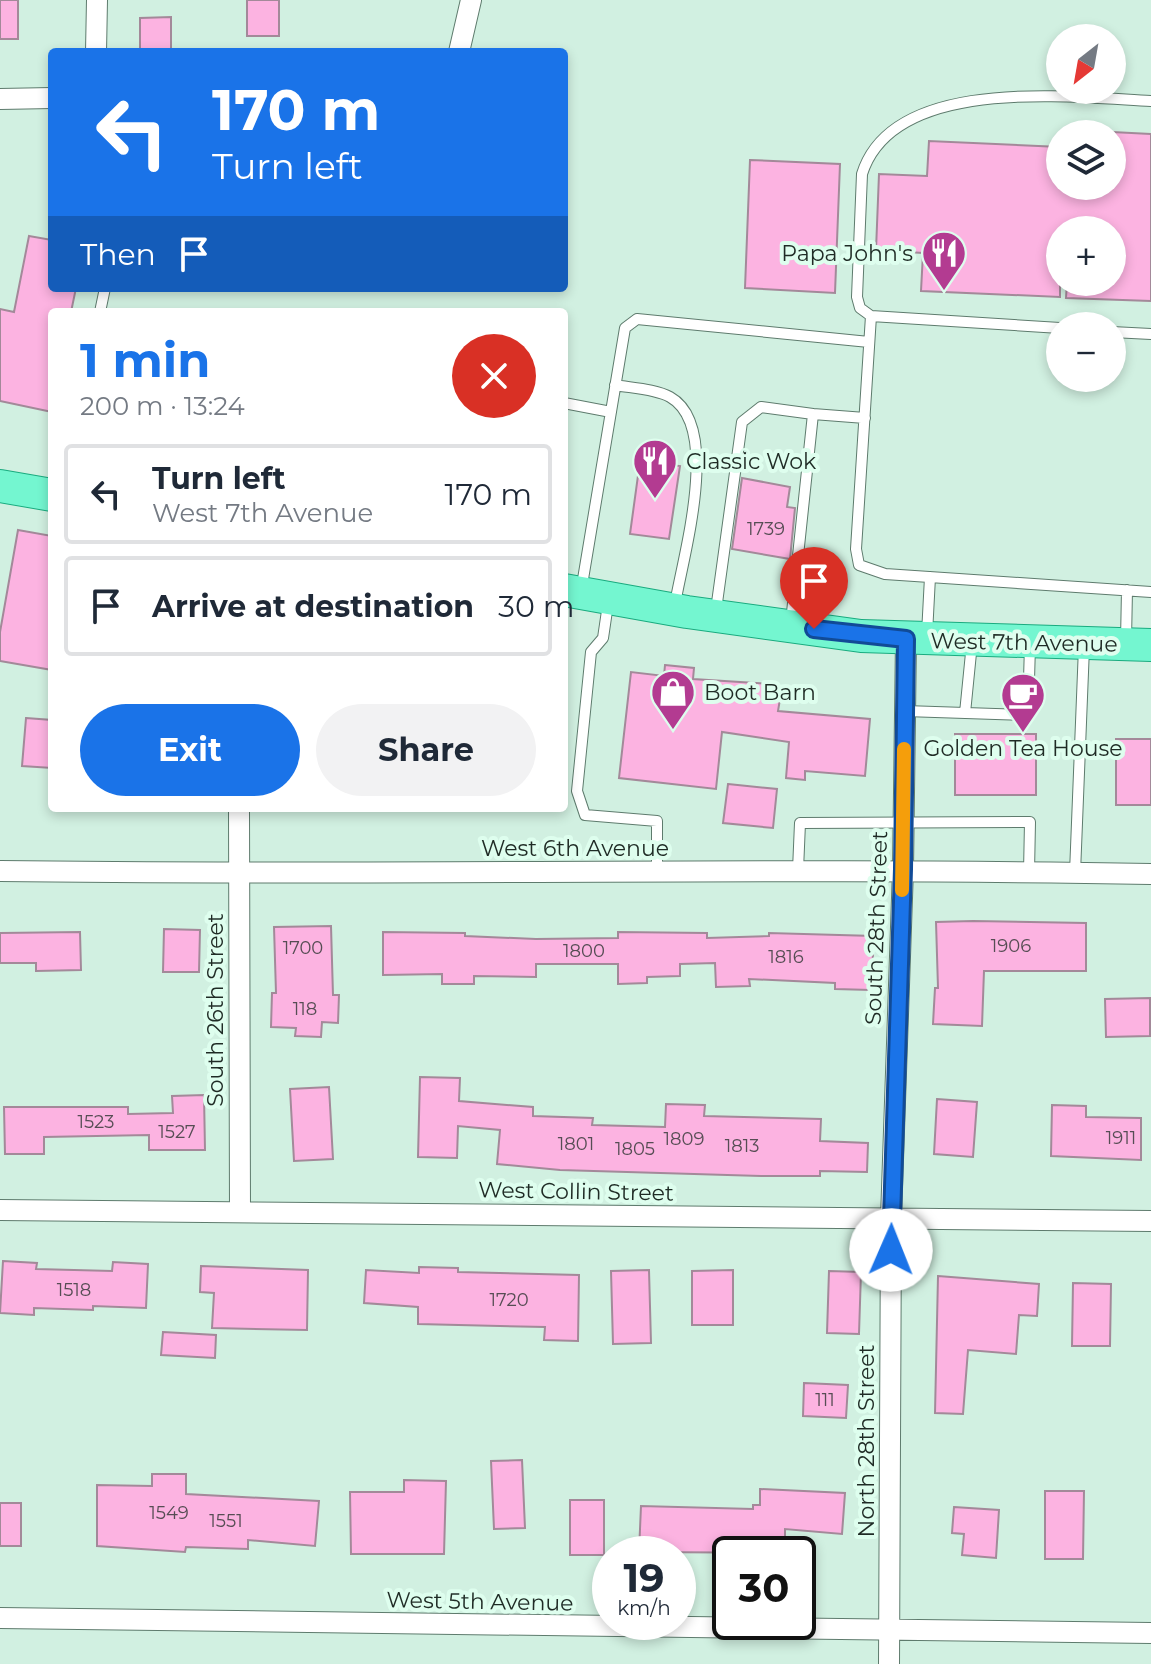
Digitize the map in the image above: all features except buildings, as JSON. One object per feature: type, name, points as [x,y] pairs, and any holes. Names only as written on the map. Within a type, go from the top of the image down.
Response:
[{"type":"main road","points":[[0,486],[48,494]]},
{"type":"main road","name":"West 7th Avenue","points":[[585,593],[715,616],[916,640],[1138,645]]},
{"type":"street","points":[[96,48],[97,0]]},
{"type":"street","points":[[461,48],[471,0]]},
{"type":"street","points":[[0,99],[48,98]]},
{"type":"street","name":"South 28th Street","points":[[891,1218],[905,711],[916,640]]},
{"type":"street","name":"South 26th Street","points":[[239,812],[240,1212]]},
{"type":"street","name":"West 6th Avenue","points":[[0,871],[239,874],[903,869],[1151,874]]},
{"type":"street","name":"West Collin Street","points":[[0,1210],[1151,1221]]},
{"type":"street","name":"North 28th Street","points":[[889,1664],[891,1218]]},
{"type":"street","name":"West 5th Avenue","points":[[0,1618],[1151,1633]]},
{"type":"lane","points":[[1046,327],[871,316],[860,308],[857,297],[862,174],[868,155],[902,125],[951,105],[1006,95],[1151,101]]},
{"type":"lane","points":[[871,316],[856,549],[859,565],[885,574],[1151,592]]},
{"type":"lane","points":[[657,871],[657,821],[585,815],[577,791],[591,652],[603,638],[585,593],[625,328],[637,319],[869,342]]},
{"type":"lane","points":[[1126,333],[1151,334]]},
{"type":"lane","points":[[615,385],[671,397],[693,421],[699,457],[674,610]]},
{"type":"lane","points":[[568,404],[611,412]]},
{"type":"lane","points":[[715,616],[742,422],[761,407],[865,418]]},
{"type":"lane","points":[[790,626],[813,414]]},
{"type":"lane","points":[[916,640],[930,577]]},
{"type":"lane","points":[[1127,590],[1138,645]]},
{"type":"lane","points":[[965,713],[972,641]]},
{"type":"lane","points":[[905,711],[1028,715],[1030,643]]},
{"type":"lane","points":[[1075,873],[1084,644]]},
{"type":"lane","points":[[798,870],[800,823],[1030,822],[1029,872]]},
{"type":"slow traffic","points":[[902,890],[904,749]]},
{"type":"place","name":"Papa John's","points":[[944,292]]},
{"type":"place","name":"Classic Wok","points":[[655,500]]},
{"type":"place","name":"Boot Barn","points":[[673,731]]},
{"type":"place","name":"Golden Tea House","points":[[1023,734]]},
{"type":"route","points":[[814,629],[906,639],[903,869],[891,1250]]}]
